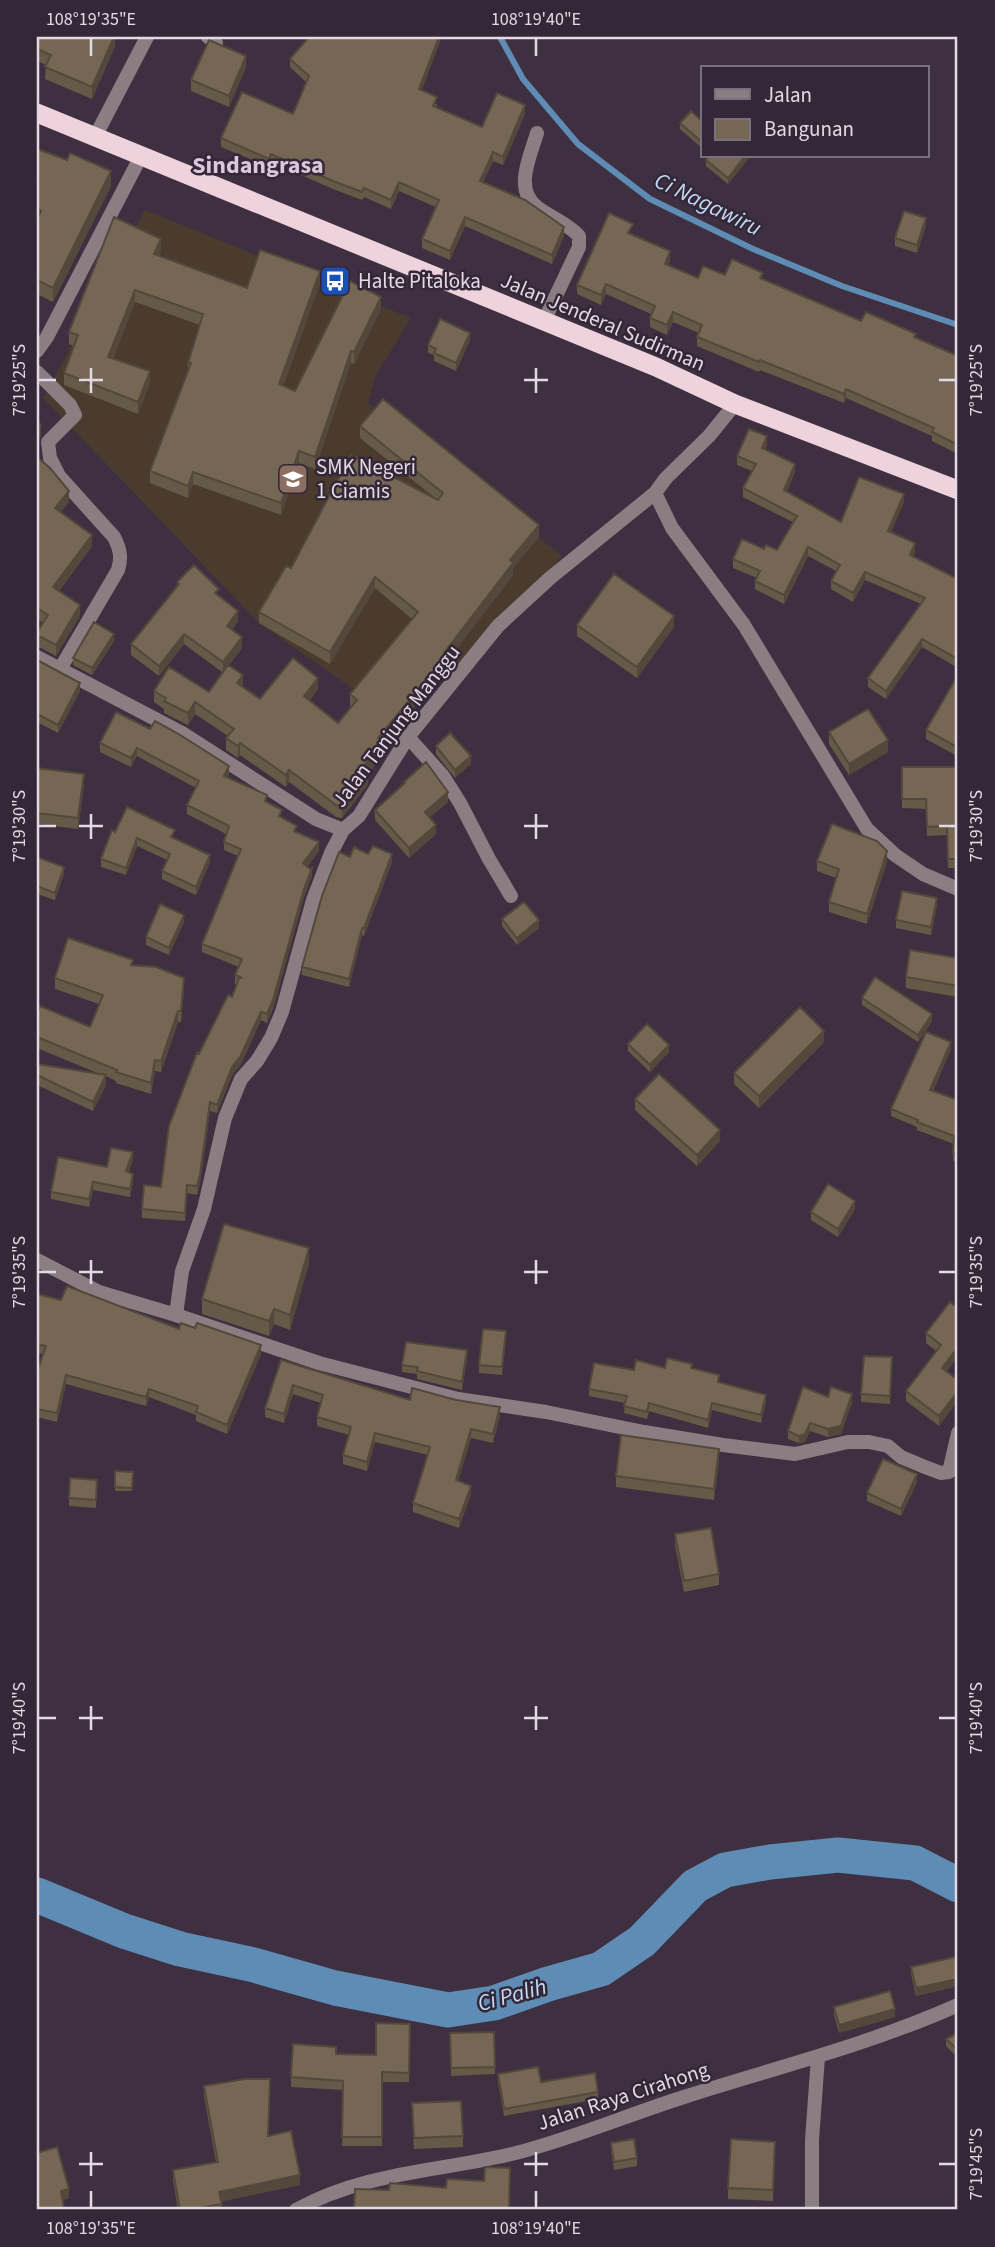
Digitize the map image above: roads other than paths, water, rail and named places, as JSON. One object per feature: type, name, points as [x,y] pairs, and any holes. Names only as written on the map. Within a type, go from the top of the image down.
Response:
[{"type":"highway","name":"Jalan Jenderal Sudirman","points":[[37,113],[656,367],[735,404],[958,491]]},
{"type":"street","points":[[95,137],[147,37]]},
{"type":"street","points":[[537,133],[524,184],[527,197],[538,208],[570,226],[579,236],[579,247],[544,321]]},
{"type":"street","points":[[37,351],[47,337],[141,156]]},
{"type":"street","points":[[37,372],[70,405],[75,415],[48,442],[50,458],[60,476],[114,537],[119,546],[121,560],[60,669]]},
{"type":"street","name":"Jalan Tanjung Manggu","points":[[37,657],[182,733],[316,819],[343,831],[359,816],[408,737],[498,626],[550,578],[655,493],[735,404]]},
{"type":"street","points":[[655,493],[672,528],[744,625],[867,829],[895,855],[923,874],[958,889]]},
{"type":"street","points":[[408,737],[443,776],[511,896]]},
{"type":"street","points":[[176,1315],[182,1271],[204,1209],[225,1118],[241,1079],[257,1061],[282,1012],[313,900],[331,853],[343,831]]},
{"type":"street","points":[[37,1260],[99,1292],[319,1363],[458,1399],[546,1412],[723,1445],[795,1454],[848,1442],[869,1442],[888,1446],[901,1457],[940,1472],[949,1472],[958,1433]]},
{"type":"street","name":"Jalan Raya Cirahong","points":[[296,2210],[344,2188],[378,2178],[470,2164],[563,2140],[625,2116],[907,2028],[958,2004]]},
{"type":"street","points":[[812,2210],[812,2140],[818,2057]]},
{"type":"waterway","name":"Ci Nagawiru","points":[[500,37],[523,79],[578,144],[650,199],[753,249],[842,286],[958,325]]},
{"type":"waterway","name":"Ci Palih","points":[[37,1895],[124,1931],[180,1949],[254,1965],[335,1988],[448,2010],[494,2003],[601,1969],[642,1941],[695,1886],[725,1870],[838,1855],[915,1863],[958,1885]]},
{"type":"place","name":"Halte Pitaloka","points":[[335,281]]},
{"type":"place","name":"SMK Negeri 1 Ciamis","points":[[293,479]]},
{"type":"district","name":"Sindangrasa","points":[[258,165]]}]
